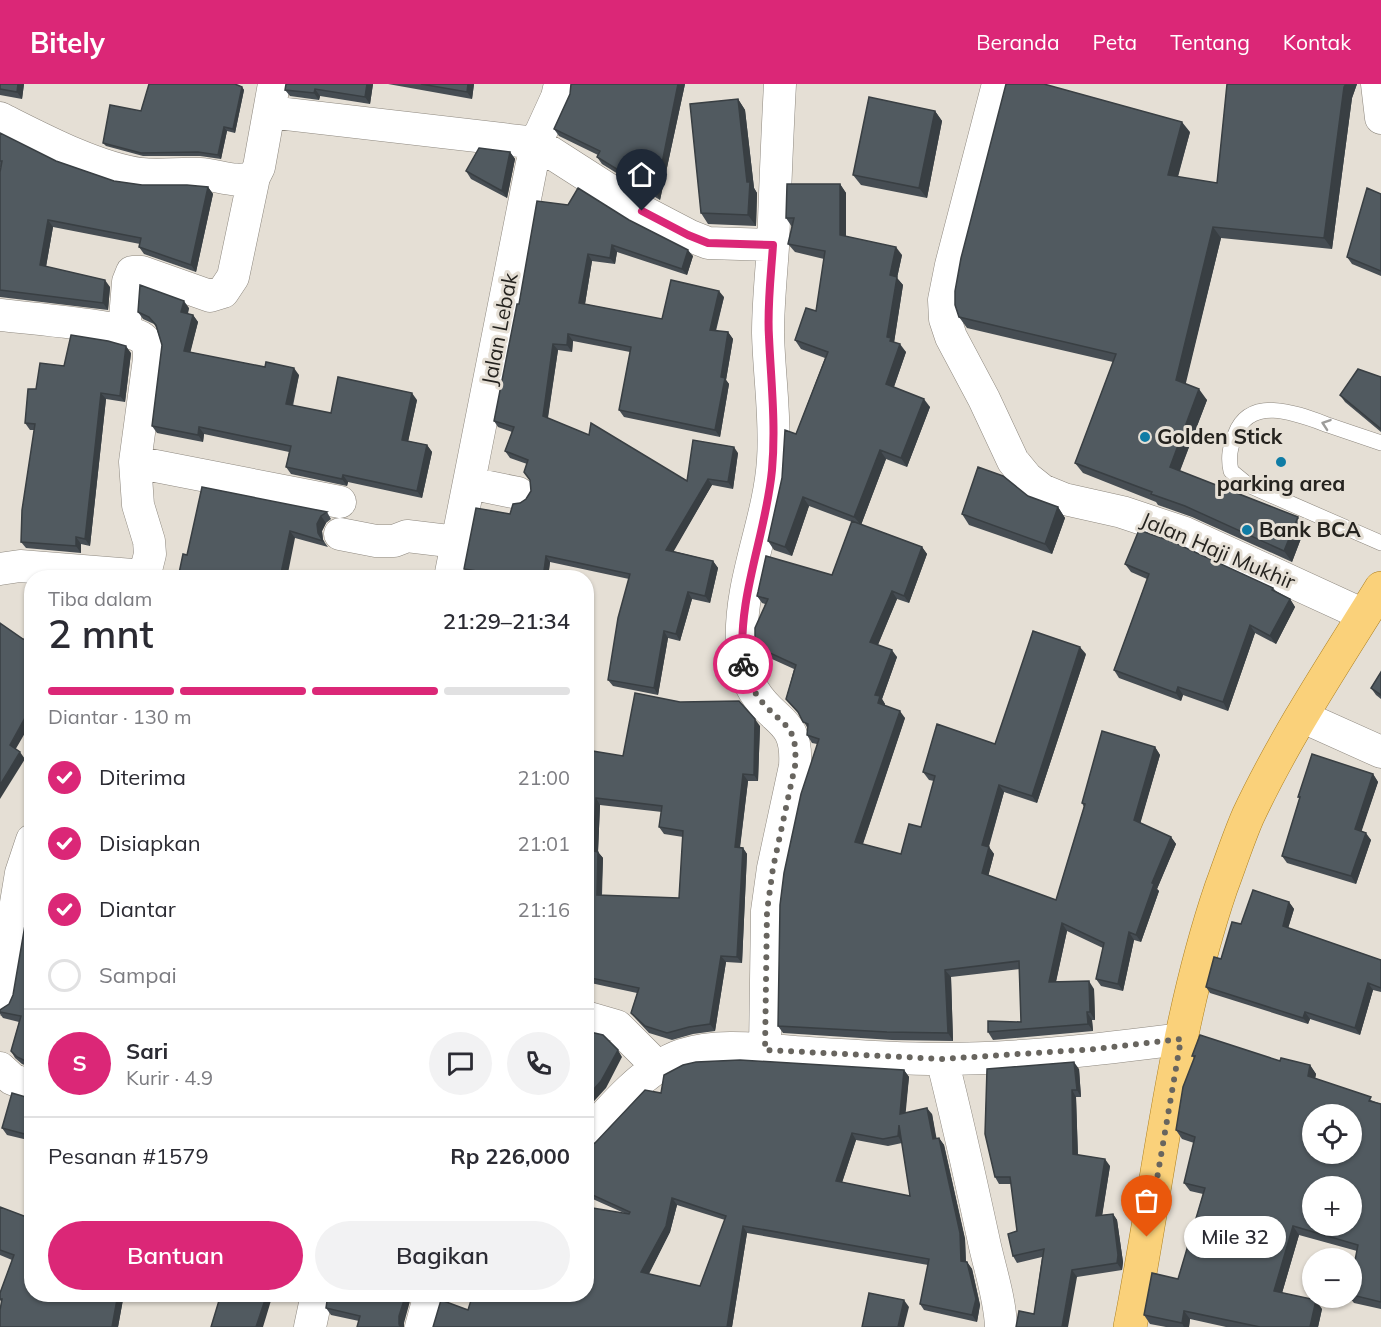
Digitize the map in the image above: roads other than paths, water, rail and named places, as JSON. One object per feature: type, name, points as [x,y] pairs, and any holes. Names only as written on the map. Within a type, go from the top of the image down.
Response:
[{"type":"main road","points":[[1130,1327],[1181,1039],[1198,965],[1231,859],[1248,816],[1303,717],[1373,602]]},
{"type":"street","name":"Jalan Lebak","points":[[452,570],[536,143],[557,97],[560,84]]},
{"type":"street","points":[[765,1050],[767,911],[773,868],[795,766],[796,750],[794,737],[788,726],[763,704],[747,678],[743,663],[742,641],[747,592],[767,508],[773,458],[773,411],[768,334],[780,84]]},
{"type":"street","name":"Jalan Haji Mukhir","points":[[999,84],[951,265],[944,300],[945,319],[951,337],[1013,461],[1027,478],[1042,490],[1064,499],[1122,512],[1185,533],[1373,602]]},
{"type":"street","points":[[1377,84],[1381,118]]},
{"type":"street","points":[[124,330],[128,282],[132,272],[142,272],[210,296],[223,292],[233,277],[254,177],[259,167],[272,98],[536,143],[642,211],[688,235],[708,243],[773,245]]},
{"type":"street","points":[[0,118],[80,155],[126,171],[155,175],[199,174],[246,181],[254,177]]},
{"type":"street","points":[[0,315],[124,330],[145,339],[149,348],[149,359],[135,462],[138,505],[149,541],[150,554],[147,570]]},
{"type":"street","points":[[135,462],[340,502]]},
{"type":"street","points":[[469,483],[518,493]]},
{"type":"street","points":[[340,534],[376,542],[394,541],[407,536],[457,542]]},
{"type":"street","points":[[0,569],[20,566],[65,570]]},
{"type":"street","points":[[1303,717],[1381,752]]},
{"type":"street","points":[[0,999],[9,901],[24,864]]},
{"type":"street","points":[[594,1019],[617,1026],[658,1067]]},
{"type":"street","points":[[594,1128],[609,1111],[658,1067],[681,1055],[704,1050],[725,1048],[942,1059],[1096,1049],[1181,1039]]},
{"type":"street","points":[[942,1059],[969,1167],[983,1240],[994,1282],[1001,1327]]},
{"type":"street","points":[[0,1068],[12,1079],[24,1084]]},
{"type":"street","points":[[310,1327],[315,1302]]},
{"type":"street","points":[[421,1327],[428,1302]]},
{"type":"lane","points":[[1381,443],[1300,415],[1280,410],[1263,411],[1252,414],[1239,423],[1228,457],[1231,471],[1248,485],[1381,543]]},
{"type":"place","name":"Golden Stick","points":[[1145,437]]},
{"type":"place","name":"parking area","points":[[1281,462]]},
{"type":"place","name":"Bank BCA","points":[[1247,530]]},
{"type":"place","name":"Mile 32","points":[[1147,1237]]}]
